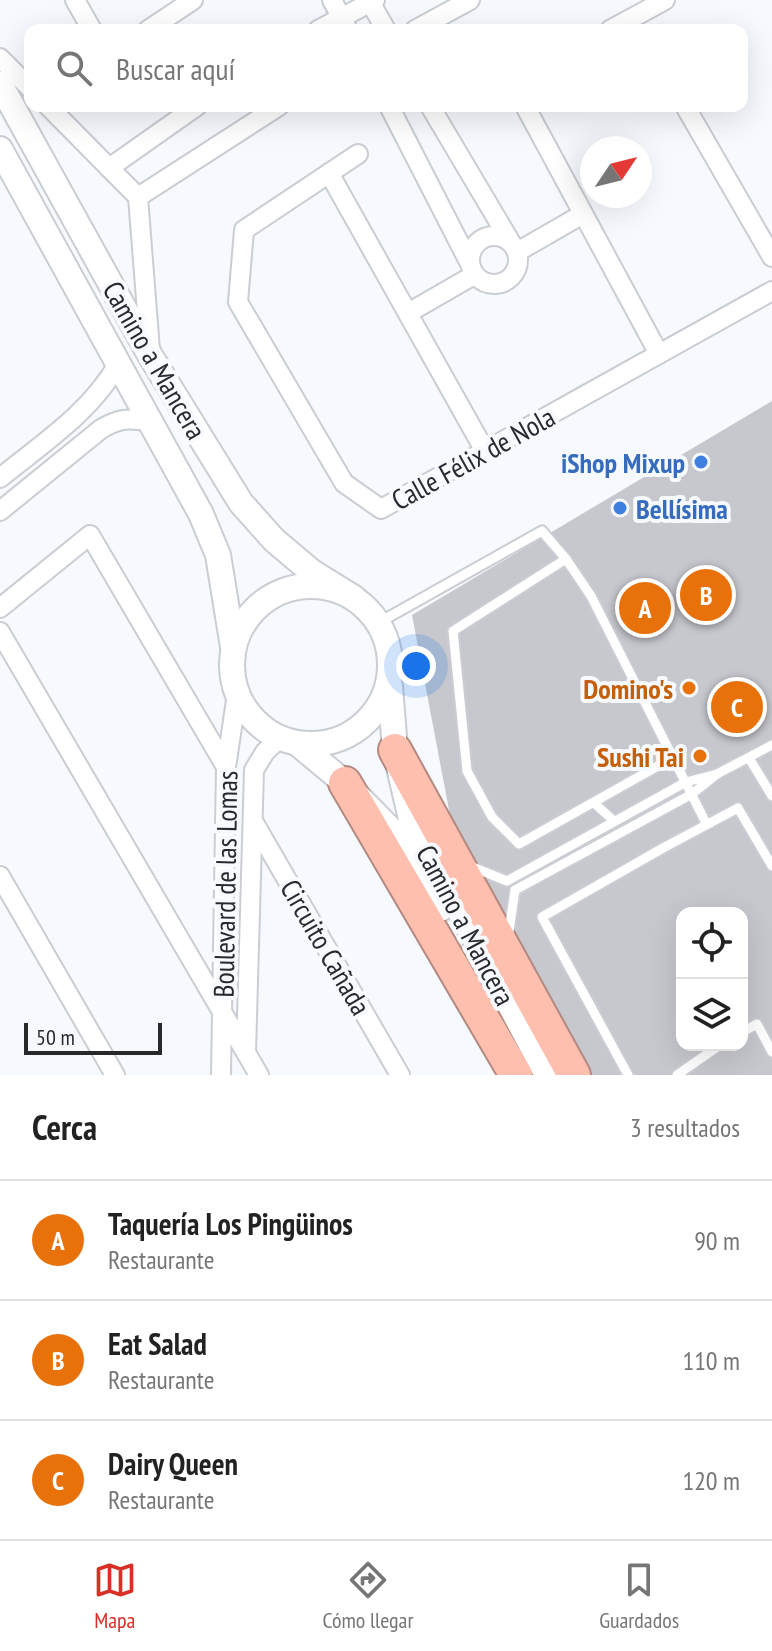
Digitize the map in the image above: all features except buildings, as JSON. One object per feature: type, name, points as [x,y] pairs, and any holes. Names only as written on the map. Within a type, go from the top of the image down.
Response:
[{"type":"highway","points":[[395,750],[574,1075]]},
{"type":"highway","points":[[345,783],[516,1075]]},
{"type":"street","points":[[75,0],[89,24]]},
{"type":"street","points":[[157,24],[193,0]]},
{"type":"street","points":[[332,0],[345,24],[372,1],[383,24]]},
{"type":"street","points":[[426,24],[470,0]]},
{"type":"street","points":[[637,24],[665,0]]},
{"type":"street","points":[[0,58],[24,82]]},
{"type":"street","name":"Camino a Mancera","points":[[0,84],[151,357],[241,503],[274,540],[312,572],[354,598]]},
{"type":"street","points":[[54,112],[138,197],[151,357]]},
{"type":"street","points":[[109,168],[188,112]]},
{"type":"street","points":[[138,197],[270,112]]},
{"type":"street","points":[[392,112],[471,268],[483,282],[494,285],[506,282],[514,274],[518,263],[514,246],[434,112]]},
{"type":"street","points":[[528,112],[659,354]]},
{"type":"street","points":[[688,112],[772,257]]},
{"type":"street","name":"Camino a Mancera","points":[[0,149],[201,514],[218,555],[233,647]]},
{"type":"street","points":[[358,154],[329,173],[485,451]]},
{"type":"street","name":"Calle Félix de Nola","points":[[329,173],[244,230],[238,302],[344,483],[381,509],[772,291]]},
{"type":"street","points":[[514,246],[583,214]]},
{"type":"street","points":[[471,268],[472,247],[483,238],[497,235],[514,246]]},
{"type":"street","points":[[408,313],[471,268]]},
{"type":"street","points":[[0,478],[85,409],[104,389],[118,364]]},
{"type":"street","points":[[0,511],[115,420],[132,418],[149,422]]},
{"type":"street","points":[[0,608],[90,535],[226,767]]},
{"type":"street","points":[[306,585],[331,588],[354,598],[378,623],[388,645],[390,675],[383,699],[368,720],[347,735],[323,743],[289,740],[262,727],[246,710],[237,694],[231,669],[233,647],[242,623],[259,604],[281,591],[306,585]]},
{"type":"street","points":[[0,632],[259,1075]]},
{"type":"street","name":"Camino a Mancera","points":[[390,675],[395,750],[411,819],[544,1075]]},
{"type":"street","name":"Boulevard de las Lomas","points":[[221,1075],[226,767],[237,694]]},
{"type":"street","name":"Camino a Mancera","points":[[289,740],[345,783],[392,831],[544,1075]]},
{"type":"street","name":"Boulevard de las Lomas","points":[[246,1075],[254,770],[265,752],[289,740]]},
{"type":"street","name":"Circuito Cañada","points":[[251,819],[400,1075]]},
{"type":"street","points":[[0,876],[115,1075]]},
{"type":"lane","points":[[378,623],[542,531],[591,596],[706,823]]},
{"type":"lane","points":[[566,559],[453,631],[467,771],[492,817],[519,844],[674,757]]},
{"type":"lane","points":[[456,860],[507,881],[686,782],[717,774],[772,745]]},
{"type":"lane","points":[[749,758],[772,796]]},
{"type":"lane","points":[[506,952],[515,890],[692,794],[717,774]]},
{"type":"lane","points":[[594,803],[614,821]]},
{"type":"lane","points":[[628,1075],[542,917],[706,823],[738,808],[772,866]]},
{"type":"lane","points":[[748,1029],[757,1024],[772,1052]]},
{"type":"lane","points":[[677,1075],[711,1051]]},
{"type":"place","name":"iShop Mixup","points":[[701,462]]},
{"type":"place","name":"Bellísima","points":[[620,508]]},
{"type":"place","name":"Eat Salad","points":[[706,595]]},
{"type":"place","name":"Taquería Los Pingüinos","points":[[645,608]]},
{"type":"place","name":"Domino's","points":[[689,688]]},
{"type":"place","name":"Dairy Queen","points":[[737,707]]},
{"type":"place","name":"Sushi Tai","points":[[700,756]]}]
